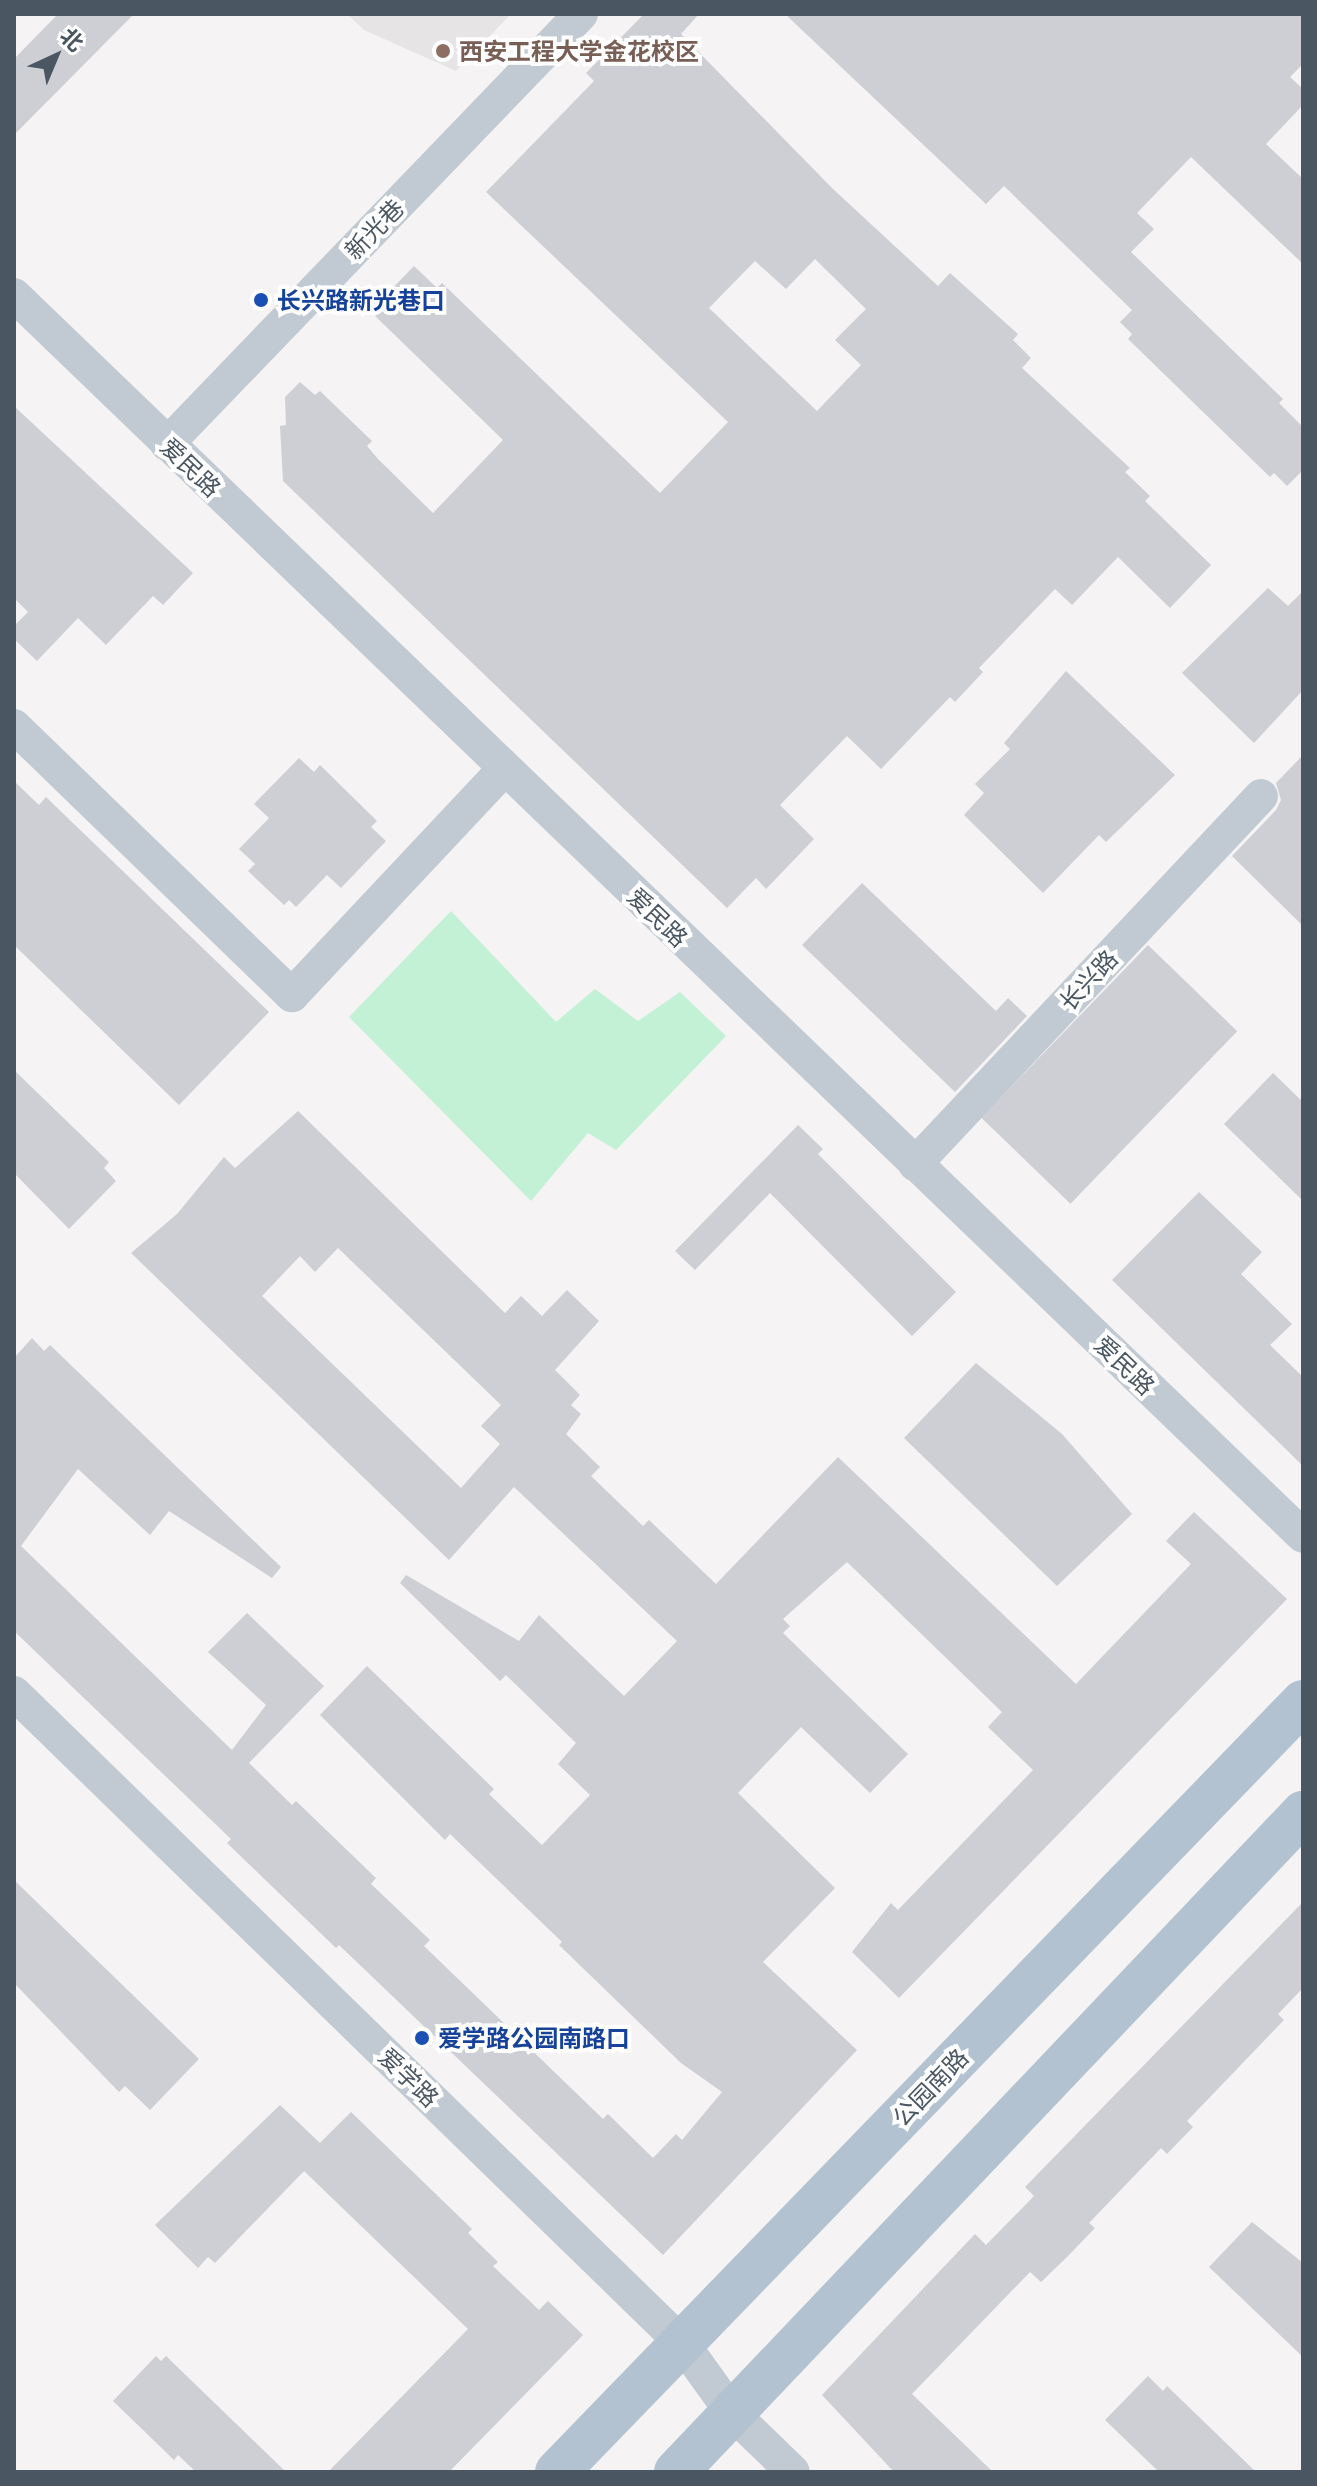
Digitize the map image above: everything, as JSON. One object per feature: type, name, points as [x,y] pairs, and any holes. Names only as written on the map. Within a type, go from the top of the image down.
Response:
[{"type":"main road","name":"公园南路","points":[[557,2472],[1303,1702]]},
{"type":"main road","points":[[676,2472],[1303,1813]]},
{"type":"street","name":"新光巷","points":[[167,444],[581,14]]},
{"type":"street","name":"爱民路","points":[[14,295],[1303,1536]]},
{"type":"street","points":[[14,726],[292,995],[504,769]]},
{"type":"street","name":"长兴路","points":[[915,1164],[1261,796]]},
{"type":"street","name":"爱学路","points":[[14,1693],[682,2343],[733,2414],[793,2472]]},
{"type":"shaded area","name":"西安工程大学金花校区","points":[[347,14],[511,14],[456,71],[364,30]]},
{"type":"green space","points":[[451,911],[556,1022],[595,989],[638,1021],[680,992],[726,1036],[616,1150],[588,1133],[531,1201],[349,1017]]},
{"type":"building","points":[[58,14],[134,14],[14,135],[14,59]]},
{"type":"building","points":[[644,14],[699,14],[681,34],[833,189],[938,286],[950,273],[1018,334],[1013,340],[1031,358],[1022,368],[1130,468],[1125,472],[1150,496],[1145,501],[1211,565],[1170,608],[1118,557],[1072,605],[1055,589],[979,668],[983,672],[955,702],[950,697],[881,769],[847,736],[780,805],[814,839],[766,889],[756,878],[727,908],[283,481],[280,426],[286,425],[285,397],[300,382],[315,395],[320,391],[372,441],[367,446],[378,459],[433,513],[503,440],[370,311],[414,266],[437,288],[442,283],[660,493],[728,422],[486,192],[594,81],[586,73]],"holes":[[[815,259],[866,309],[835,340],[861,365],[817,411],[709,308],[755,261],[786,289]]]},
{"type":"building","points":[[785,14],[1303,14],[1303,64],[1290,77],[1303,89],[1303,105],[1266,144],[1303,179],[1303,264],[1191,157],[1137,213],[1154,229],[1131,252],[1283,399],[1279,403],[1303,427],[1303,470],[1287,486],[1274,473],[1270,477],[1128,339],[1132,334],[1120,322],[1132,310],[1004,186],[986,204]]},
{"type":"building","points":[[14,406],[193,573],[163,605],[153,596],[106,645],[78,618],[37,661],[14,639],[14,626],[28,612],[14,598]]},
{"type":"building","points":[[1268,588],[1288,606],[1303,591],[1303,690],[1254,743],[1182,673]]},
{"type":"building","points":[[1066,671],[1175,775],[1106,842],[1099,835],[1043,893],[964,815],[984,793],[975,784],[1010,749],[1004,743]]},
{"type":"building","points":[[1303,755],[1303,926],[1232,856],[1276,810],[1281,800],[1276,783]]},
{"type":"building","points":[[299,758],[314,772],[320,765],[377,821],[371,827],[386,841],[341,888],[327,875],[296,907],[289,900],[284,905],[248,871],[255,864],[239,849],[269,818],[254,804]]},
{"type":"building","points":[[14,781],[39,805],[46,797],[269,1012],[179,1105],[14,945]]},
{"type":"building","points":[[862,883],[996,1011],[1008,998],[1027,1016],[955,1092],[802,945]]},
{"type":"building","points":[[1148,945],[1237,1031],[1070,1204],[981,1118]]},
{"type":"building","points":[[14,1070],[109,1162],[104,1168],[116,1181],[69,1229],[14,1173]]},
{"type":"building","points":[[1273,1073],[1303,1102],[1303,1201],[1224,1124]]},
{"type":"building","points":[[298,1111],[505,1313],[521,1296],[542,1316],[567,1290],[599,1321],[555,1370],[580,1395],[571,1405],[581,1414],[566,1434],[600,1467],[591,1476],[643,1526],[649,1520],[716,1584],[838,1457],[1076,1684],[1191,1564],[1166,1541],[1194,1512],[1287,1599],[899,1998],[852,1952],[891,1903],[898,1910],[1033,1770],[988,1727],[1002,1712],[847,1562],[783,1619],[790,1626],[783,1633],[908,1754],[870,1793],[801,1727],[738,1793],[835,1888],[763,1962],[857,2050],[663,2255],[339,1945],[336,1948],[227,1843],[231,1839],[14,1631],[14,1358],[32,1338],[44,1351],[50,1345],[281,1567],[272,1578],[169,1511],[150,1535],[78,1469],[21,1546],[232,1750],[266,1705],[208,1652],[247,1613],[324,1686],[249,1763],[292,1805],[296,1801],[376,1878],[371,1884],[430,1940],[424,1946],[603,2119],[608,2114],[653,2158],[676,2134],[682,2140],[722,2092],[681,2063],[450,1834],[445,1840],[320,1715],[367,1666],[494,1789],[489,1794],[542,1845],[590,1795],[558,1764],[576,1743],[506,1675],[500,1681],[400,1583],[406,1575],[519,1641],[539,1615],[624,1696],[677,1641],[514,1487],[449,1560],[131,1253],[177,1214],[224,1157],[235,1168]],"holes":[[[338,1248],[501,1405],[481,1426],[500,1444],[461,1488],[262,1296],[300,1256],[315,1272]]]},
{"type":"building","points":[[798,1125],[823,1149],[818,1154],[956,1292],[912,1336],[770,1193],[695,1270],[675,1251]]},
{"type":"building","points":[[1199,1192],[1262,1252],[1241,1274],[1292,1324],[1270,1345],[1303,1377],[1303,1466],[1112,1280]]},
{"type":"building","points":[[976,1363],[1062,1434],[1132,1514],[1057,1586],[904,1438]]},
{"type":"building","points":[[14,1880],[199,2059],[150,2110],[125,2086],[119,2092],[14,1983]]},
{"type":"building","points":[[1303,1902],[1303,1988],[1278,2014],[1284,2020],[1187,2121],[1193,2127],[1167,2154],[1161,2148],[1089,2223],[1095,2228],[1067,2257],[1041,2282],[1030,2272],[912,2394],[993,2472],[894,2472],[822,2395],[975,2234],[986,2245],[1034,2196],[1025,2187]]},
{"type":"building","points":[[280,2105],[320,2143],[351,2112],[472,2229],[468,2233],[498,2262],[493,2266],[539,2310],[548,2301],[583,2335],[449,2472],[328,2472],[468,2329],[304,2171],[215,2263],[208,2257],[198,2268],[155,2225]]},
{"type":"building","points":[[1252,2222],[1303,2263],[1303,2357],[1209,2267]]},
{"type":"building","points":[[156,2356],[161,2361],[166,2356],[286,2472],[196,2472],[178,2455],[174,2460],[113,2401]]},
{"type":"building","points":[[1148,2376],[1163,2391],[1167,2386],[1256,2472],[1159,2472],[1105,2420]]},
{"type":"place","name":"西安工程大学金花校区","points":[[443,51]]},
{"type":"place","name":"长兴路新光巷口","points":[[261,300]]},
{"type":"place","name":"爱学路公园南路口","points":[[422,2038]]}]
